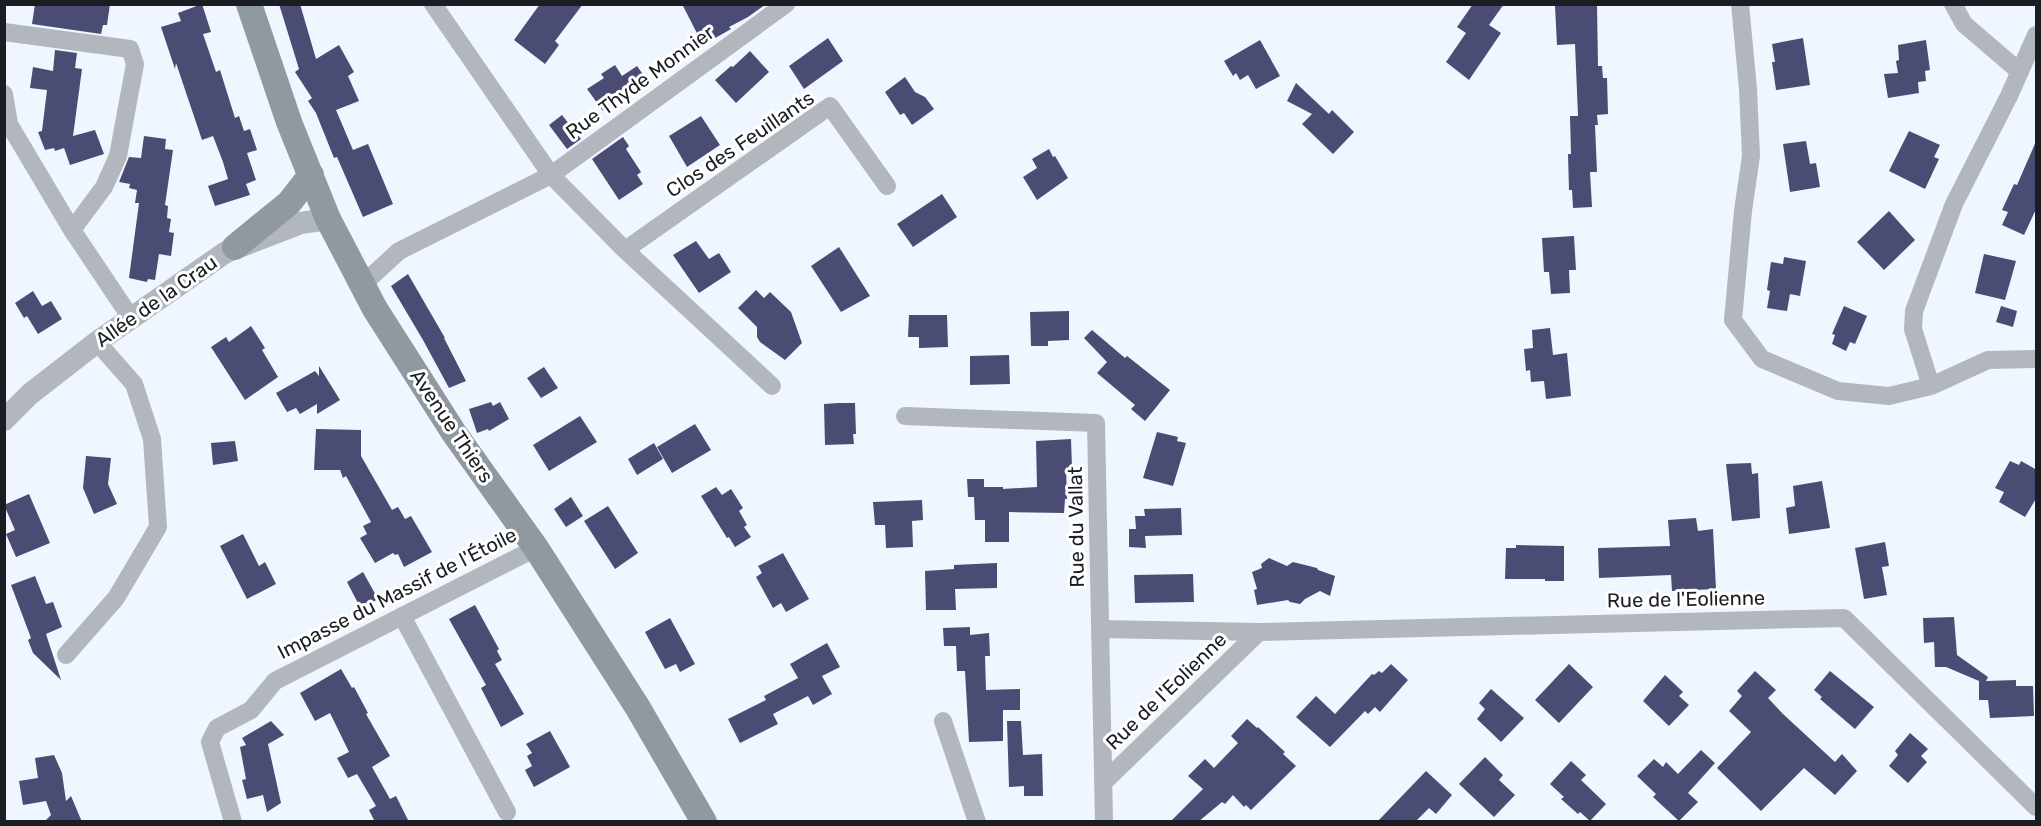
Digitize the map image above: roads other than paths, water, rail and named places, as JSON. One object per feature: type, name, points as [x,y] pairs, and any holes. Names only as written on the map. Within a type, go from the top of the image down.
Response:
[{"type":"main road","name":"Avenue Thiers","points":[[249,4],[289,122],[328,219],[375,309],[454,433],[536,548],[638,708],[704,822]]},
{"type":"main road","points":[[236,247],[289,203],[311,176]]},
{"type":"street","points":[[433,4],[551,175],[625,250],[772,386]]},
{"type":"street","name":"Rue Thyde Monnier","points":[[551,175],[786,4]]},
{"type":"street","points":[[1740,4],[1748,89],[1751,156],[1743,211],[1733,320],[1762,359],[1838,391],[1889,396],[1931,386],[1988,360],[2037,359]]},
{"type":"street","points":[[1953,4],[1964,24],[2020,72]]},
{"type":"street","points":[[4,32],[130,49],[135,64],[118,156],[104,187],[72,230]]},
{"type":"street","points":[[1931,386],[1913,329],[1914,311],[1954,204],[2037,35]]},
{"type":"street","points":[[4,94],[9,124],[72,230],[131,318]]},
{"type":"street","name":"Clos des Feuillants","points":[[625,250],[830,106],[887,186]]},
{"type":"street","points":[[363,284],[399,251],[551,175]]},
{"type":"street","name":"Allée de la Crau","points":[[4,420],[30,394],[97,342],[236,247],[301,223],[328,219]]},
{"type":"street","points":[[66,655],[116,598],[158,527],[152,439],[149,428],[134,384],[97,342]]},
{"type":"street","points":[[4,407],[30,394]]},
{"type":"street","name":"Rue du Vallat","points":[[905,417],[1096,423],[1104,822]]},
{"type":"street","name":"Impasse du Massif de l'Étoile","points":[[233,822],[210,742],[217,728],[251,710],[275,681],[536,548]]},
{"type":"street","points":[[402,616],[507,812]]},
{"type":"street","name":"Rue de l'Eolienne","points":[[1100,629],[1259,632],[1844,618],[2037,807]]},
{"type":"street","name":"Rue de l'Eolienne","points":[[1104,782],[1259,632]]},
{"type":"street","points":[[943,721],[977,822]]},
{"type":"street","points":[[2036,822],[2037,812]]}]
